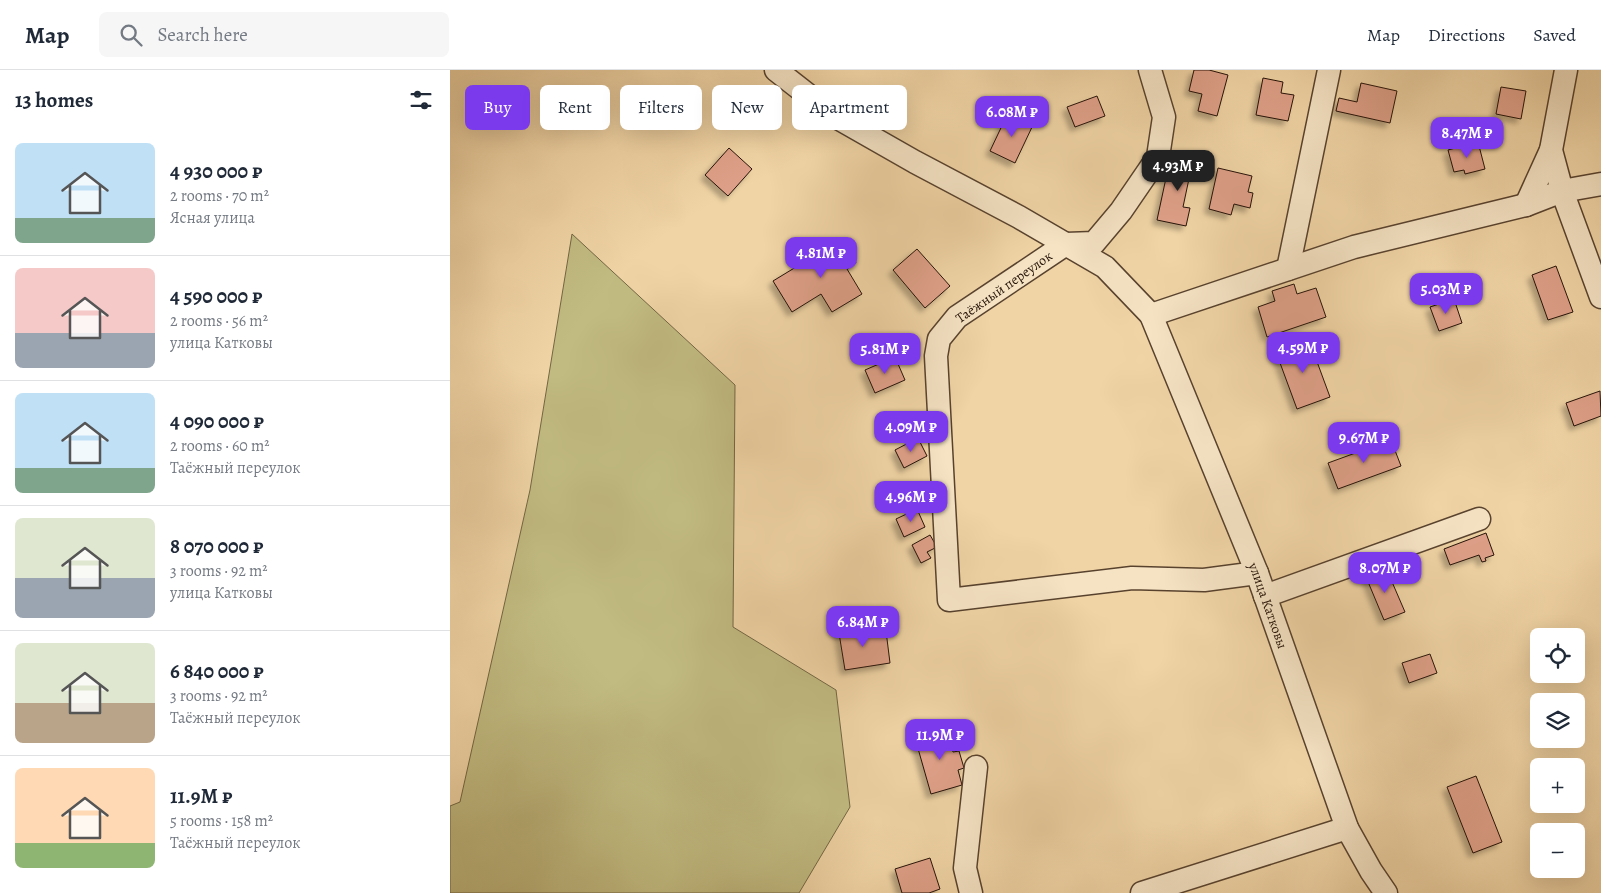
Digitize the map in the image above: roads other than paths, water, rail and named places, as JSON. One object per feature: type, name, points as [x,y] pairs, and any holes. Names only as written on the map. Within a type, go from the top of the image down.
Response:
[{"type":"street","points":[[776,70],[836,117],[1105,267],[1151,315],[1354,247],[1526,205],[1562,191],[1601,184]]},
{"type":"street","points":[[1288,269],[1329,70]]},
{"type":"street","points":[[1526,205],[1551,150],[1566,70]]},
{"type":"street","points":[[1066,244],[1094,243],[1121,211],[1158,157],[1164,117],[1147,72]]},
{"type":"street","points":[[1551,150],[1562,191],[1601,297]]},
{"type":"street","name":"Таёжный переулок","points":[[1066,244],[957,318],[939,339],[936,356],[949,600],[1132,578],[1204,580],[1257,573]]},
{"type":"street","name":"улица Катковы","points":[[1151,315],[1257,573],[1347,828],[1371,871],[1386,893]]},
{"type":"street","points":[[1265,596],[1479,519]]},
{"type":"street","points":[[971,893],[965,868],[976,767]]},
{"type":"street","points":[[1142,893],[1347,828]]}]
